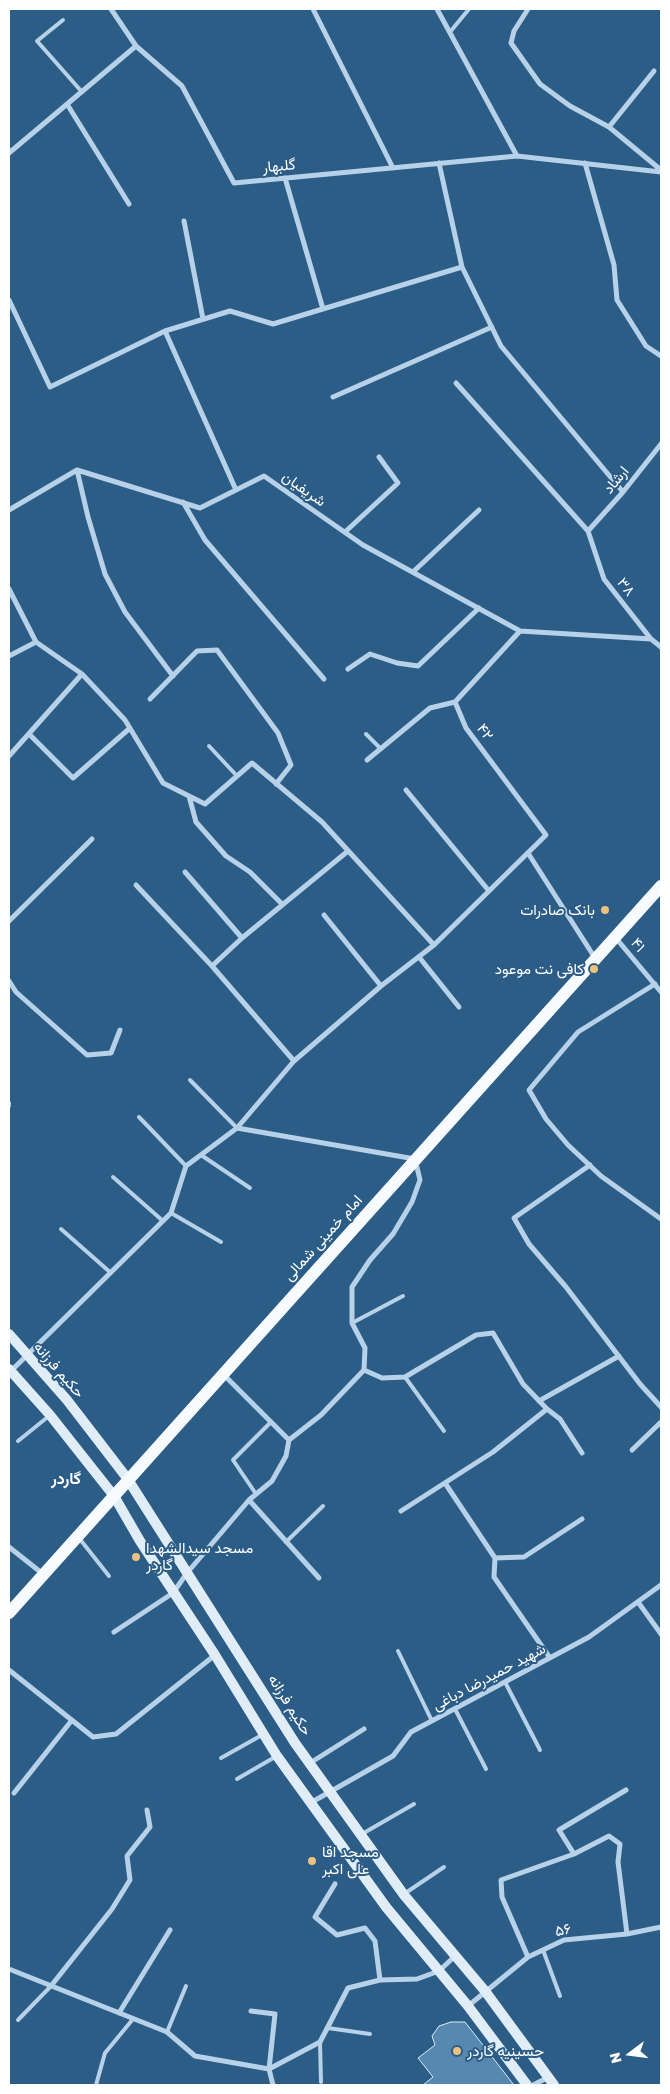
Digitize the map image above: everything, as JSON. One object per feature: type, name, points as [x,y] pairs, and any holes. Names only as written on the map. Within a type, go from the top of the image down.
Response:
[{"type":"main road","name":"امام خمینی شمالی","points":[[9,1613],[114,1496],[127,1478],[223,1374],[661,886]]},
{"type":"street","points":[[9,144],[11,151],[136,46],[111,9]]},
{"type":"street","points":[[313,9],[393,168]]},
{"type":"street","points":[[437,9],[517,156]]},
{"type":"street","points":[[528,9],[514,31],[512,43],[540,84],[570,106],[609,127],[661,171]]},
{"type":"street","name":"گلبهار","points":[[136,46],[182,86],[234,183],[517,156],[661,171]]},
{"type":"street","points":[[609,127],[654,71]]},
{"type":"street","points":[[67,104],[129,204]]},
{"type":"street","points":[[439,163],[462,267],[501,346],[623,492]]},
{"type":"street","points":[[585,163],[614,265],[618,300],[646,346],[661,356]]},
{"type":"street","points":[[285,178],[323,309]]},
{"type":"street","points":[[184,221],[203,320]]},
{"type":"street","points":[[9,300],[50,387],[165,331],[230,311],[274,324],[462,267]]},
{"type":"street","points":[[333,398],[492,327]]},
{"type":"street","points":[[165,331],[236,490]]},
{"type":"street","points":[[456,383],[588,531]]},
{"type":"street","name":"ارشاد","points":[[588,531],[623,492],[661,444]]},
{"type":"street","points":[[345,532],[398,483],[379,457]]},
{"type":"street","points":[[9,510],[77,470],[88,517],[105,574],[125,612],[173,676]]},
{"type":"street","name":"شریفیان","points":[[77,470],[200,508],[264,476],[345,532],[520,631]]},
{"type":"street","points":[[183,502],[205,540],[324,679]]},
{"type":"street","points":[[413,572],[479,510]]},
{"type":"street","name":"۳۸","points":[[588,531],[604,579],[651,639],[661,647]]},
{"type":"street","points":[[9,589],[36,642],[82,674],[125,720],[164,783],[205,804],[252,763],[322,822],[434,945]]},
{"type":"street","points":[[348,669],[370,654],[397,663],[418,666],[479,608]]},
{"type":"street","points":[[368,760],[430,708],[456,702],[520,631],[651,639]]},
{"type":"street","points":[[9,656],[36,642]]},
{"type":"street","points":[[150,699],[197,651],[217,650],[278,733],[291,765],[276,784]]},
{"type":"street","points":[[9,756],[82,674]]},
{"type":"street","name":"۴۲","points":[[456,702],[466,728],[546,835],[528,853]]},
{"type":"street","points":[[29,734],[73,778],[130,728]]},
{"type":"street","points":[[406,790],[489,891]]},
{"type":"street","points":[[189,796],[196,822],[226,856],[250,872],[282,904]]},
{"type":"street","points":[[9,922],[92,839]]},
{"type":"street","points":[[212,966],[282,904],[348,851]]},
{"type":"street","points":[[527,2085],[468,2006],[386,1907],[277,1756],[114,1496],[50,1415],[10,1370],[171,1213],[186,1166],[237,1128],[294,1061],[381,986],[434,945],[528,853],[595,959]]},
{"type":"street","points":[[185,872],[242,938]]},
{"type":"street","points":[[136,885],[212,966],[294,1061]]},
{"type":"street","points":[[324,915],[381,986]]},
{"type":"street","name":"۴۱","points":[[615,937],[661,992]]},
{"type":"street","points":[[419,957],[459,1007]]},
{"type":"street","points":[[9,981],[16,992],[87,1055],[111,1053],[120,1030]]},
{"type":"street","points":[[655,984],[578,1032],[529,1090],[546,1119],[568,1145],[644,1209],[661,1219]]},
{"type":"street","points":[[114,1632],[174,1593],[187,1573],[249,1500],[272,1480],[286,1456],[289,1440],[321,1415],[364,1370],[365,1348],[352,1323],[352,1287],[370,1260],[393,1234],[412,1202],[420,1180],[416,1159],[237,1128]]},
{"type":"street","points":[[590,1165],[514,1218],[529,1244],[566,1287],[640,1384],[661,1407]]},
{"type":"street","points":[[364,1370],[382,1378],[405,1378],[476,1335],[493,1333],[523,1384],[546,1409],[560,1419],[582,1453]]},
{"type":"street","name":"حکیم فرزانه","points":[[9,1334],[67,1400],[127,1478],[310,1763],[404,1894],[485,1991],[550,2081]]},
{"type":"street","points":[[539,1402],[619,1356]]},
{"type":"street","points":[[223,1374],[289,1440]]},
{"type":"street","points":[[401,1511],[493,1452],[546,1409]]},
{"type":"street","points":[[632,1450],[661,1422]]},
{"type":"street","points":[[445,1483],[495,1558],[494,1577],[550,1658]]},
{"type":"street","points":[[249,1500],[319,1578]]},
{"type":"street","points":[[495,1558],[524,1557],[582,1519]]},
{"type":"street","points":[[9,1547],[43,1574]]},
{"type":"street","name":"شهید حمیدرضا دباغی","points":[[312,1802],[393,1756],[411,1732],[589,1637],[661,1585]]},
{"type":"street","points":[[638,1602],[661,1634]]},
{"type":"street","points":[[9,1670],[93,1737],[116,1734],[215,1655]]},
{"type":"street","points":[[14,1793],[72,1720]]},
{"type":"street","points":[[310,1763],[364,1729]]},
{"type":"street","points":[[574,1854],[559,1830],[626,1790]]},
{"type":"street","points":[[51,1986],[112,1909],[130,1880],[127,1856],[150,1827],[147,1810]]},
{"type":"street","points":[[528,1957],[502,1897],[502,1880],[574,1854],[609,1836],[620,1844],[618,1862],[627,1934]]},
{"type":"street","points":[[335,1884],[315,1917],[337,1935],[365,1928],[375,1941],[380,1980]]},
{"type":"street","name":"۵۶","points":[[468,2006],[528,1957],[564,1940],[627,1934],[661,1927]]},
{"type":"street","points":[[118,2013],[170,1930]]},
{"type":"street","points":[[9,1969],[167,2032],[195,2056],[269,2069],[320,2042],[348,1988],[380,1980],[416,1979],[439,1971],[456,1956]]},
{"type":"street","points":[[251,2011],[275,2014],[269,2069],[273,2085]]},
{"type":"street","points":[[533,2085],[550,2081]]},
{"type":"lane","points":[[450,32],[469,9]]},
{"type":"lane","points":[[63,20],[38,41],[82,92]]},
{"type":"lane","points":[[366,734],[381,748]]},
{"type":"lane","points":[[209,746],[237,776]]},
{"type":"lane","points":[[190,1080],[237,1128]]},
{"type":"lane","points":[[139,1117],[186,1166]]},
{"type":"lane","points":[[201,1155],[250,1188]]},
{"type":"lane","points":[[113,1177],[163,1221]]},
{"type":"lane","points":[[171,1213],[221,1242]]},
{"type":"lane","points":[[61,1229],[111,1273]]},
{"type":"lane","points":[[352,1323],[403,1296]]},
{"type":"lane","points":[[405,1378],[444,1430]]},
{"type":"lane","points":[[18,1441],[50,1415]]},
{"type":"lane","points":[[256,1494],[233,1460],[271,1422]]},
{"type":"lane","points":[[286,1542],[324,1506]]},
{"type":"lane","points":[[78,1536],[109,1576]]},
{"type":"lane","points":[[398,1651],[432,1721]]},
{"type":"lane","points":[[505,1682],[540,1750]]},
{"type":"lane","points":[[454,1709],[486,1769]]},
{"type":"lane","points":[[221,1758],[264,1734]]},
{"type":"lane","points":[[238,1779],[277,1756]]},
{"type":"lane","points":[[361,1834],[414,1804]]},
{"type":"lane","points":[[404,1894],[444,1867]]},
{"type":"lane","points":[[542,1950],[560,1996]]},
{"type":"lane","points":[[18,2020],[51,1986]]},
{"type":"lane","points":[[167,2032],[186,1986]]},
{"type":"lane","points":[[96,2085],[105,2052],[133,2018]]},
{"type":"lane","points":[[328,2028],[370,2034]]},
{"type":"lane","points":[[320,2042],[321,2082]]},
{"type":"building","name":"حسینیه گاردر","points":[[451,2022],[465,2022],[514,2085],[423,2085],[433,2077],[418,2058],[435,2045],[432,2036],[439,2026]]},
{"type":"place","name":"بانک صادرات","points":[[605,910]]},
{"type":"place","name":"کافی نت موعود","points":[[594,969]]},
{"type":"place","name":"مسجد سیدالشهدا گاردر","points":[[136,1557]]},
{"type":"place","name":"مسجد اقا علی اکبر","points":[[312,1861]]},
{"type":"place","name":"حسینیه گاردر","points":[[457,2051]]},
{"type":"district","name":"گاردر","points":[[66,1479]]}]
